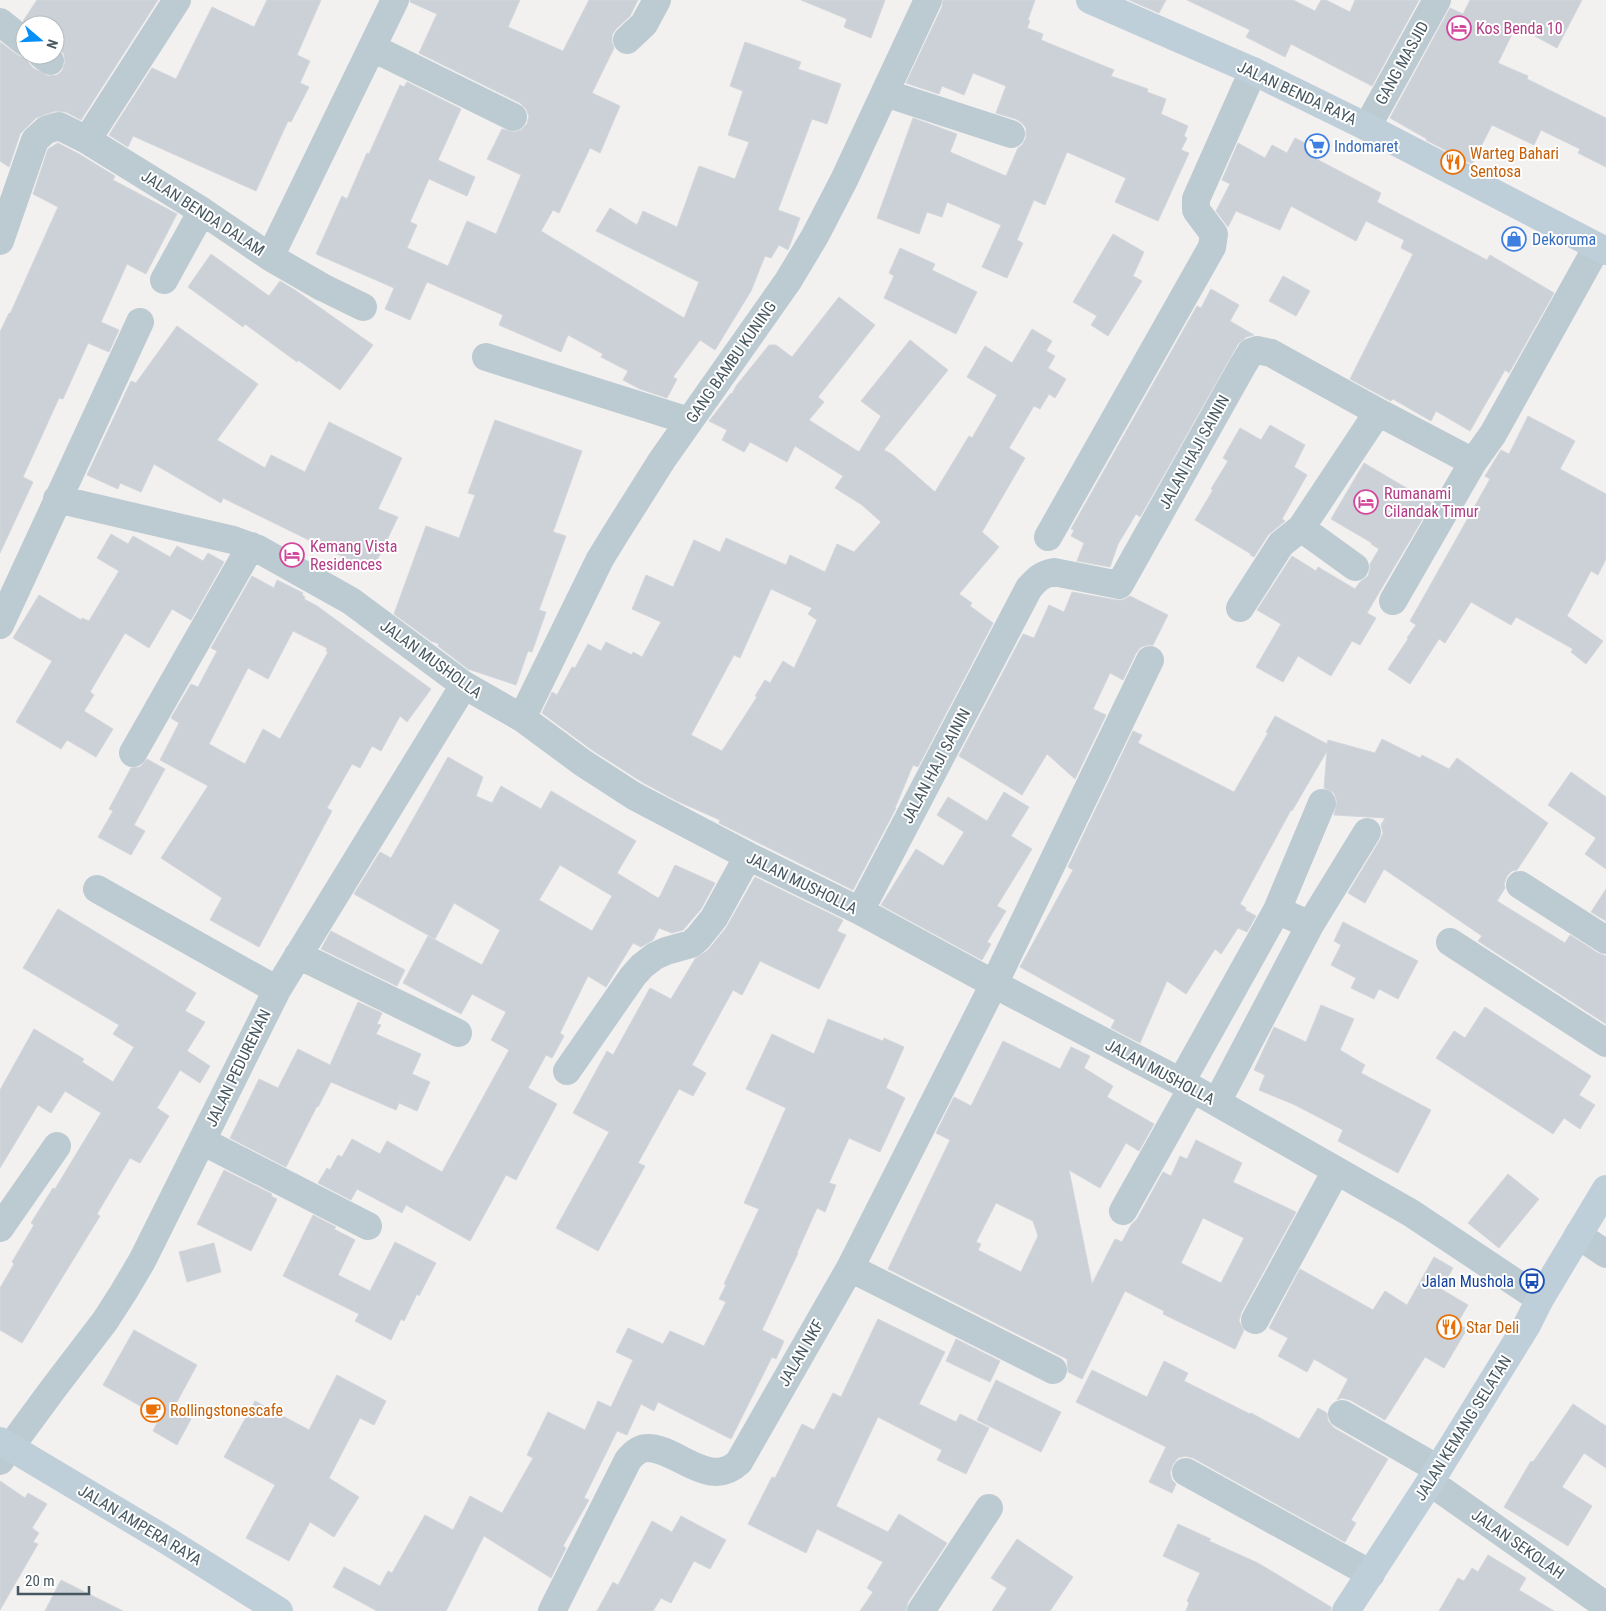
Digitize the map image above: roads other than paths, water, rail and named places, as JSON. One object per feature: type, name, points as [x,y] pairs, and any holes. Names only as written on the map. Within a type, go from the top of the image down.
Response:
[{"type":"street","points":[[87,140],[177,0]]},
{"type":"street","name":"JALAN BENDA DALAM","points":[[0,241],[35,140],[40,134],[59,126],[87,140],[202,211],[270,257],[396,0]]},
{"type":"street","points":[[626,40],[644,24],[657,0]]},
{"type":"street","name":"GANG BAMBU KUNING","points":[[522,718],[600,559],[642,491],[788,281],[815,236],[844,180],[928,0]]},
{"type":"street","name":"JALAN BENDA RAYA","points":[[1090,0],[1253,72],[1368,127],[1601,249]]},
{"type":"street","name":"GANG MASJID","points":[[1368,127],[1437,0]]},
{"type":"street","points":[[0,22],[15,34]]},
{"type":"street","points":[[373,48],[513,117]]},
{"type":"street","points":[[1048,537],[1212,247],[1214,234],[1196,210],[1196,199],[1253,72]]},
{"type":"street","points":[[885,93],[1011,134]]},
{"type":"street","points":[[164,280],[202,211]]},
{"type":"street","points":[[1393,601],[1601,249]]},
{"type":"street","points":[[270,257],[363,307]]},
{"type":"street","points":[[0,625],[140,322]]},
{"type":"street","name":"JALAN HAJI SAININ","points":[[860,911],[1029,588],[1038,578],[1046,573],[1054,572],[1120,584],[1251,352],[1257,350],[1271,353],[1474,462]]},
{"type":"street","points":[[486,358],[689,421]]},
{"type":"street","points":[[1240,608],[1277,548],[1301,528],[1378,412]]},
{"type":"street","name":"JALAN MUSHOLLA","points":[[57,499],[233,540],[251,546],[351,601],[464,686],[522,718],[582,764],[634,796],[748,856],[860,911],[1187,1085],[1411,1213],[1540,1299]]},
{"type":"street","points":[[1301,528],[1355,567]]},
{"type":"street","points":[[134,753],[251,546]]},
{"type":"street","name":"JALAN NKF","points":[[552,1611],[628,1460],[634,1453],[647,1448],[656,1449],[706,1471],[727,1470],[739,1462],[850,1268],[994,984],[1150,660]]},
{"type":"street","name":"JALAN PEDURENAN","points":[[3,1450],[105,1321],[123,1293],[142,1261],[277,990],[464,686]]},
{"type":"street","points":[[1123,1211],[1277,910],[1322,803]]},
{"type":"street","points":[[1217,1102],[1310,925],[1367,832]]},
{"type":"street","points":[[567,1071],[633,976],[642,966],[666,950],[691,944],[708,927],[748,856]]},
{"type":"street","points":[[1520,885],[1606,940]]},
{"type":"street","points":[[97,889],[277,990]]},
{"type":"street","points":[[1277,910],[1310,925]]},
{"type":"street","points":[[1450,942],[1606,1042]]},
{"type":"street","points":[[298,955],[458,1033]]},
{"type":"street","points":[[202,1141],[368,1226]]},
{"type":"street","points":[[0,1228],[57,1146]]},
{"type":"street","points":[[1255,1320],[1336,1171]]},
{"type":"street","name":"JALAN KEMANG SELATAN","points":[[1346,1611],[1434,1476],[1527,1325],[1540,1299],[1606,1189]]},
{"type":"street","points":[[1578,1235],[1606,1254]]},
{"type":"street","points":[[850,1268],[1053,1370]]},
{"type":"street","name":"JALAN SEKOLAH","points":[[1342,1414],[1434,1476],[1606,1606]]},
{"type":"street","name":"JALAN AMPERA RAYA","points":[[3,1450],[166,1540],[279,1611]]},
{"type":"street","points":[[1186,1472],[1371,1574]]},
{"type":"street","points":[[921,1611],[989,1508]]},
{"type":"place","name":"Kos Benda 10","points":[[1459,28]]},
{"type":"place","name":"Indomaret","points":[[1317,146]]},
{"type":"place","name":"Warteg Bahari Sentosa","points":[[1453,162]]},
{"type":"place","name":"Dekoruma","points":[[1514,239]]},
{"type":"place","name":"Rumanami Cilandak Timur","points":[[1366,502]]},
{"type":"place","name":"Kemang Vista Residences","points":[[292,555]]},
{"type":"place","name":"Jalan Mushola","points":[[1532,1281]]},
{"type":"place","name":"Star Deli","points":[[1449,1327]]},
{"type":"place","name":"Rollingstonescafe","points":[[153,1410]]}]
